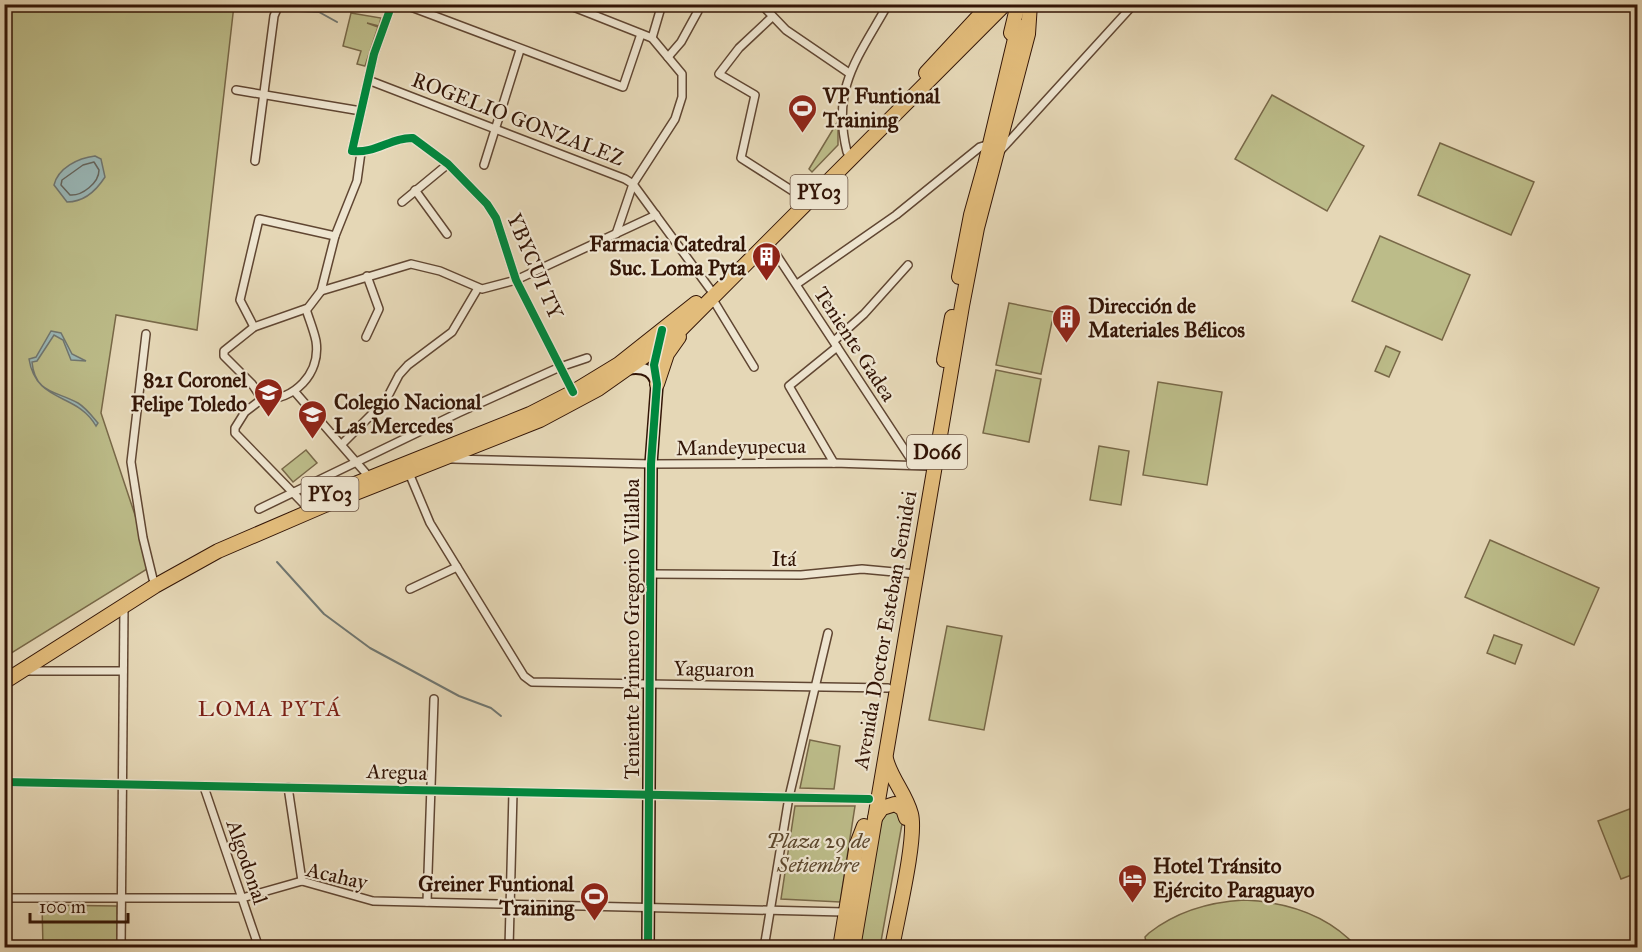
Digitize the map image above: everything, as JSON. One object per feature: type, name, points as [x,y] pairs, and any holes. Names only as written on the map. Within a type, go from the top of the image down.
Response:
[{"type":"highway","name":"PY03","points":[[4,682],[194,564],[244,538],[447,459],[573,404],[625,370],[651,347],[693,317],[711,294],[802,197],[991,11],[1005,4]]},
{"type":"highway","name":"D066","points":[[1018,4],[1020,27]]},
{"type":"highway","name":"D066","points":[[994,149],[993,119],[1020,27],[1032,4]]},
{"type":"highway","points":[[991,11],[1006,10],[1012,13],[1020,27]]},
{"type":"highway","name":"PY03","points":[[4,672],[153,579],[215,545],[304,504],[530,414],[651,347],[662,330],[711,294],[768,242],[991,11]]},
{"type":"highway","name":"Avenida Doctor Esteban Semidei","points":[[845,948],[869,823],[886,751],[912,572],[920,465],[964,248],[994,149]]},
{"type":"highway","name":"Avenida Doctor Esteban Semidei","points":[[869,823],[869,799],[888,688],[994,149]]},
{"type":"highway","points":[[657,384],[670,349],[693,317]]},
{"type":"highway","points":[[651,347],[657,384]]},
{"type":"highway","points":[[886,751],[890,772],[907,803],[912,828],[892,948]]},
{"type":"highway","points":[[840,948],[856,844],[878,811],[890,804],[900,806],[905,813],[884,948]]},
{"type":"highway","name":"Avenida Doctor Esteban Semidei","points":[[853,948],[861,872]]},
{"type":"street","points":[[255,161],[274,15],[279,4]]},
{"type":"street","points":[[236,90],[361,111],[378,40],[393,4]]},
{"type":"street","points":[[403,4],[623,87],[641,34]]},
{"type":"street","points":[[566,4],[652,38],[682,74],[679,109],[633,184],[616,234]]},
{"type":"street","points":[[652,38],[662,4]]},
{"type":"street","points":[[761,4],[797,39],[849,73]]},
{"type":"street","points":[[847,152],[842,112],[849,73],[888,4]]},
{"type":"street","points":[[797,284],[896,215],[980,147],[994,149],[1134,4]]},
{"type":"street","points":[[668,57],[681,42],[698,10]]},
{"type":"street","points":[[772,17],[739,48],[719,74],[755,95],[741,158],[802,197]]},
{"type":"street","points":[[484,165],[520,50]]},
{"type":"street","name":"ROGELIO GONZALEZ","points":[[369,80],[495,126],[633,184],[711,294],[754,367]]},
{"type":"street","name":"YBYCUI TY","points":[[361,111],[352,151],[361,152],[413,138],[448,164],[482,199],[496,218],[516,280],[573,392]]},
{"type":"street","points":[[306,309],[316,341],[316,357],[312,372],[295,392],[270,400],[262,399],[252,384],[224,356],[224,351],[234,340],[254,327],[306,309],[321,291],[335,236],[357,181],[361,152]]},
{"type":"street","points":[[402,202],[448,164]]},
{"type":"street","points":[[415,190],[447,234]]},
{"type":"street","points":[[321,291],[411,264],[440,271],[478,288],[516,280],[656,215]]},
{"type":"street","points":[[254,327],[240,300],[259,219],[335,236]]},
{"type":"street","name":"Teniente Gadea","points":[[768,242],[920,465]]},
{"type":"street","points":[[834,463],[789,386],[836,344],[908,265]]},
{"type":"street","points":[[366,338],[379,309],[367,276]]},
{"type":"street","points":[[342,444],[386,400],[399,375],[408,365],[452,332],[478,288]]},
{"type":"street","points":[[146,334],[131,462],[143,538],[153,579]]},
{"type":"street","points":[[259,509],[356,461],[560,367],[587,358]]},
{"type":"street","points":[[625,370],[644,369],[655,376],[657,384]]},
{"type":"street","name":"Teniente Primero Gregorio Villalba","points":[[648,948],[651,465],[657,384]]},
{"type":"street","points":[[295,392],[370,478]]},
{"type":"street","points":[[262,399],[236,423],[235,433],[304,504]]},
{"type":"street","name":"Mandeyupecua","points":[[447,459],[651,465],[834,463],[920,465]]},
{"type":"street","points":[[409,473],[430,523],[457,567],[410,589]]},
{"type":"street","name":"Yaguaron","points":[[457,567],[524,676],[540,683],[888,688]]},
{"type":"street","name":"Itá","points":[[651,574],[801,576],[862,569],[912,572]]},
{"type":"street","points":[[121,948],[124,606]]},
{"type":"street","points":[[764,948],[789,798],[828,633]]},
{"type":"street","points":[[24,670],[123,671]]},
{"type":"street","points":[[427,902],[434,699]]},
{"type":"street","name":"Aregua","points":[[4,782],[869,799]]},
{"type":"street","name":"Algodonal","points":[[204,787],[259,948]]},
{"type":"street","points":[[288,787],[302,881]]},
{"type":"street","points":[[509,948],[513,792]]},
{"type":"street","name":"Acahay","points":[[4,898],[242,898],[302,881],[321,885],[361,900],[844,912]]},
{"type":"green space","points":[[5,5],[234,5],[197,330],[116,315],[101,413],[152,566],[5,657]]},
{"type":"green space","points":[[351,13],[381,18],[379,26],[367,23],[378,27],[365,66],[357,64],[361,51],[343,46]]},
{"type":"green space","points":[[1272,95],[1364,146],[1327,211],[1235,159]]},
{"type":"green space","points":[[838,121],[838,145],[812,172],[809,169]]},
{"type":"green space","points":[[1440,143],[1534,182],[1511,235],[1418,195]]},
{"type":"green space","points":[[1380,236],[1470,275],[1442,340],[1352,301]]},
{"type":"green space","points":[[1009,303],[1054,312],[1041,374],[996,365]]},
{"type":"green space","points":[[1386,346],[1400,352],[1389,377],[1375,371]]},
{"type":"green space","points":[[996,370],[1041,379],[1029,442],[983,433]]},
{"type":"green space","points":[[1158,382],[1222,392],[1207,485],[1143,475]]},
{"type":"green space","points":[[1099,446],[1129,451],[1121,505],[1090,500]]},
{"type":"green space","points":[[306,450],[317,463],[293,482],[282,469]]},
{"type":"green space","points":[[1490,540],[1599,588],[1574,645],[1465,597]]},
{"type":"green space","points":[[947,626],[1002,636],[984,730],[929,720]]},
{"type":"green space","points":[[1494,635],[1522,645],[1515,664],[1487,653]]},
{"type":"green space","points":[[810,740],[840,746],[834,789],[800,788]]},
{"type":"green space","name":"Plaza 29 de Setiembre","points":[[795,806],[855,806],[840,902],[781,899]]},
{"type":"green space","points":[[895,807],[902,819],[902,824],[880,947],[859,948],[880,815]]},
{"type":"green space","points":[[1635,807],[1638,813],[1637,873],[1621,879],[1598,821]]},
{"type":"green space","points":[[1244,900],[1276,904],[1305,912],[1333,926],[1357,947],[1147,947],[1145,937],[1149,933],[1182,913],[1218,903]]},
{"type":"green space","points":[[42,905],[117,906],[117,947],[43,947]]},
{"type":"water","points":[[95,156],[101,159],[105,177],[89,195],[67,202],[54,185],[56,179],[70,165]]},
{"type":"water","points":[[51,331],[61,333],[72,354],[86,361],[71,360],[63,340],[54,335],[37,361],[32,362],[37,380],[29,359],[36,357]]},
{"type":"water","points":[[43,387],[81,405],[98,423],[96,426],[88,415]]},
{"type":"waterway","points":[[239,4],[243,9],[274,11]]},
{"type":"waterway","points":[[279,10],[319,12],[337,22]]},
{"type":"waterway","points":[[277,562],[324,614],[370,648],[459,696],[491,708],[501,716]]},
{"type":"cycle path","points":[[392,4],[374,54],[352,151],[368,150],[405,138],[413,138],[448,164],[487,204],[496,218],[516,280],[573,392]]},
{"type":"cycle path","points":[[648,948],[651,464],[657,384],[654,365],[662,330]]},
{"type":"cycle path","points":[[4,782],[869,799]]},
{"type":"place","name":"VP Funtional Training","points":[[802,134]]},
{"type":"place","name":"Farmacia Catedral Suc. Loma Pyta","points":[[767,282]]},
{"type":"place","name":"Dirección de Materiales Bélicos","points":[[1067,344]]},
{"type":"place","name":"821 Coronel Felipe Toledo","points":[[268,418]]},
{"type":"place","name":"Colegio Nacional Las Mercedes","points":[[313,440]]},
{"type":"place","name":"Hotel Tránsito Ejército Paraguayo","points":[[1132,904]]},
{"type":"place","name":"Greiner Funtional Training","points":[[595,922]]},
{"type":"district","name":"LOMA PYTÁ","points":[[270,708]]}]
